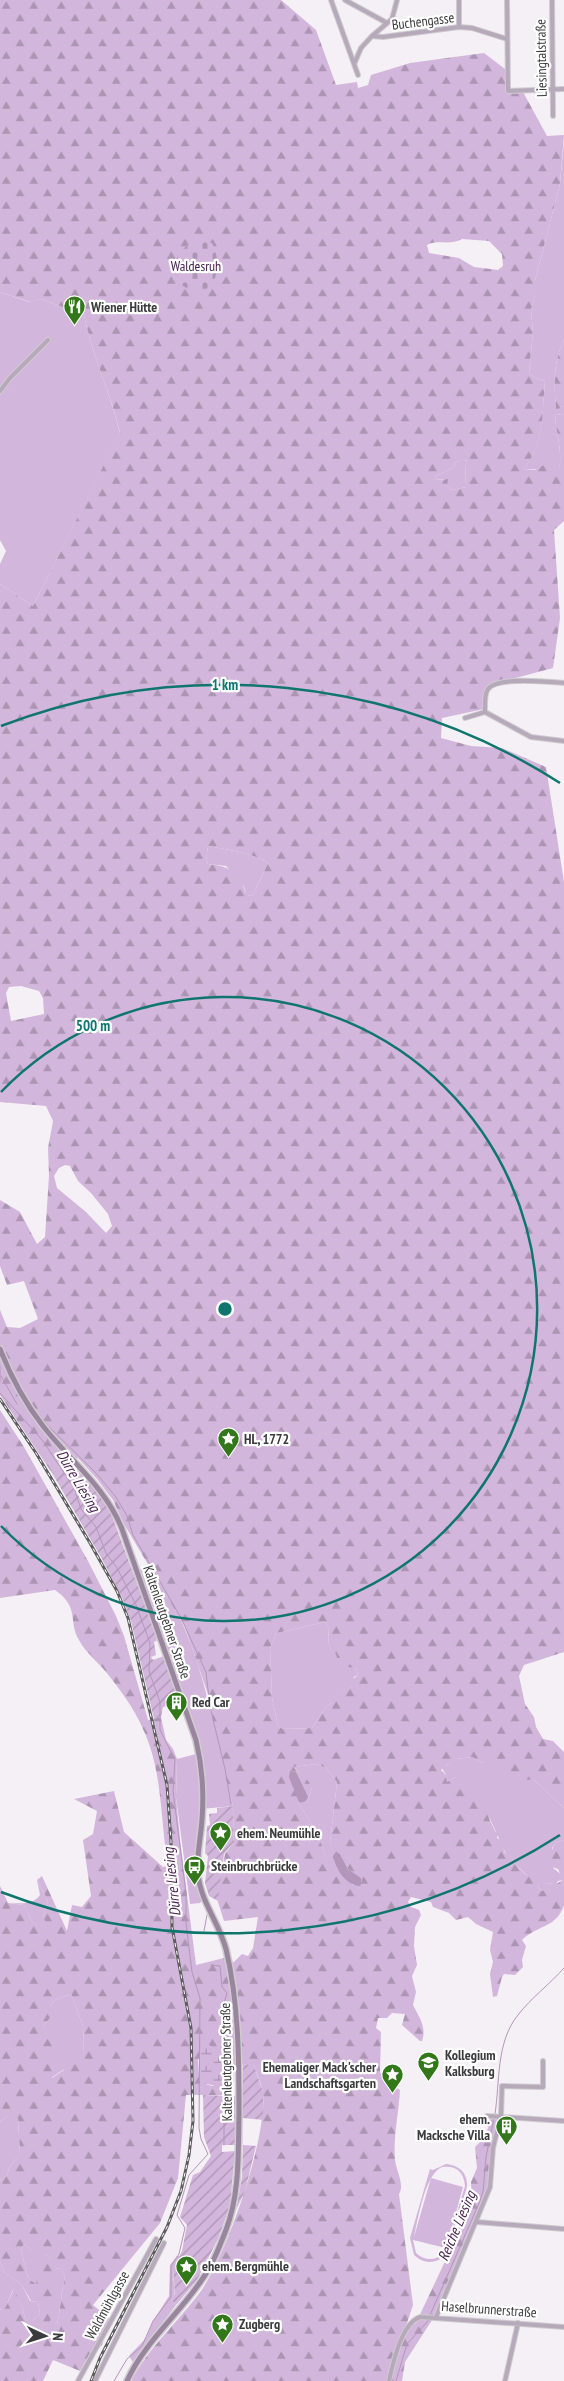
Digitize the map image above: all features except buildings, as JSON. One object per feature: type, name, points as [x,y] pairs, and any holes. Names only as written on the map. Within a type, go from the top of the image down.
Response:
[{"type":"main road","name":"Kaltenleutgebner Straße","points":[[0,1349],[12,1376],[36,1417],[101,1490],[113,1509],[122,1529],[196,1740],[201,1769],[203,1811],[198,1874],[202,1894],[223,1940],[235,1994],[239,2042],[238,2156],[237,2189],[231,2216],[204,2278],[150,2345],[127,2381]]},
{"type":"street","points":[[331,0],[350,54],[355,62],[358,75]]},
{"type":"street","points":[[345,0],[387,23]]},
{"type":"street","points":[[355,62],[361,48],[387,23],[396,10],[397,0]]},
{"type":"street","points":[[459,0],[459,27]]},
{"type":"street","points":[[508,0],[508,91],[564,90]]},
{"type":"street","name":"Liesingtalstraße","points":[[552,0],[553,116]]},
{"type":"street","name":"Buchengasse","points":[[372,36],[383,37],[459,27],[472,28],[508,39]]},
{"type":"street","points":[[0,391],[10,378],[48,340]]},
{"type":"street","points":[[485,712],[486,692],[492,686],[531,680],[564,683]]},
{"type":"street","points":[[465,718],[485,712],[531,737],[564,741]]},
{"type":"street","points":[[434,2316],[477,2222],[490,2187],[502,2086],[543,2087],[543,2061]]},
{"type":"street","points":[[489,2116],[564,2121]]},
{"type":"street","points":[[477,2222],[564,2229]]},
{"type":"street","name":"Waldmühlgasse","points":[[78,2381],[156,2239]]},
{"type":"street","points":[[95,2381],[164,2243]]},
{"type":"street","name":"Haselbrunnerstraße","points":[[389,2381],[397,2351],[413,2319],[434,2316],[564,2327]]},
{"type":"street","points":[[505,2381],[518,2323]]},
{"type":"green space","points":[[0,0],[281,0],[316,30],[336,85],[357,82],[358,88],[368,85],[371,75],[410,63],[484,53],[505,69],[506,93],[523,92],[547,136],[564,135],[560,184],[535,281],[535,295],[531,310],[533,332],[529,373],[535,378],[545,381],[543,415],[536,448],[524,469],[535,470],[544,465],[559,469],[560,449],[555,415],[564,414],[564,521],[554,530],[560,618],[553,668],[489,685],[485,690],[484,709],[442,718],[441,738],[471,746],[502,748],[546,767],[564,882],[564,1652],[524,1665],[519,1676],[525,1704],[534,1717],[536,1727],[543,1739],[553,1741],[564,1752],[564,1808],[533,1779],[527,1780],[523,1776],[517,1777],[509,1770],[498,1768],[494,1763],[483,1763],[472,1757],[457,1759],[455,1763],[448,1764],[441,1770],[446,1775],[447,1782],[455,1777],[468,1790],[477,1807],[485,1810],[498,1834],[497,1838],[501,1840],[505,1853],[512,1858],[514,1863],[525,1874],[534,1880],[541,1891],[544,1890],[544,1883],[556,1884],[563,1880],[558,1869],[552,1867],[551,1857],[555,1843],[564,1840],[564,1905],[561,1913],[556,1918],[522,1940],[526,1946],[522,1960],[523,1967],[515,1975],[504,1974],[497,1996],[493,1997],[490,1974],[493,1962],[490,1950],[493,1932],[476,1924],[468,1917],[456,1920],[449,1913],[433,1907],[431,1902],[411,1897],[408,1902],[411,1907],[419,1910],[421,1915],[415,1927],[414,1946],[417,1965],[412,1976],[416,1992],[413,2005],[424,2031],[422,2041],[402,2025],[405,2014],[392,2013],[387,2018],[378,2018],[376,2028],[381,2032],[380,2072],[384,2080],[400,2090],[395,2160],[401,2182],[399,2194],[413,2305],[406,2326],[416,2323],[448,2255],[457,2227],[472,2205],[471,2182],[477,2168],[475,2147],[485,2137],[491,2118],[497,2119],[487,2191],[432,2320],[405,2362],[402,2381],[131,2381],[146,2357],[201,2291],[222,2251],[243,2196],[259,2139],[263,2114],[263,2094],[254,2065],[237,2064],[234,2068],[233,2095],[186,2095],[178,2178],[160,2223],[93,2305],[109,2318],[102,2345],[92,2355],[89,2355],[80,2371],[53,2360],[43,2381],[0,2381],[0,2310],[5,2308],[14,2289],[26,2321],[32,2321],[40,2314],[38,2302],[31,2301],[22,2285],[4,2272],[0,2261],[0,2181],[7,2175],[9,2168],[20,2154],[18,2118],[10,2119],[7,2116],[0,2122],[0,1886],[8,1903],[24,1905],[31,1920],[38,1927],[48,1927],[43,1917],[48,1901],[37,1880],[42,1876],[67,1931],[72,1905],[82,1907],[91,1896],[83,1840],[93,1834],[97,1811],[74,1799],[114,1791],[124,1832],[163,1867],[168,1866],[160,1795],[149,1743],[139,1720],[126,1698],[79,1640],[68,1602],[55,1590],[0,1598],[0,1410],[24,1447],[88,1561],[116,1616],[124,1636],[148,1720],[161,1717],[166,1740],[173,1749],[177,1759],[176,1797],[196,1965],[224,1958],[226,1963],[234,1962],[242,1954],[248,1956],[253,1948],[258,1917],[224,1921],[217,1899],[225,1854],[234,1842],[233,1806],[215,1734],[209,1697],[184,1625],[124,1524],[113,1500],[97,1479],[78,1458],[52,1473],[0,1395],[0,1310],[7,1327],[20,1328],[38,1319],[24,1281],[7,1285],[0,1266],[0,1200],[20,1212],[37,1244],[45,1237],[49,1176],[48,1148],[53,1121],[46,1106],[0,1102],[0,584],[33,606],[120,433],[112,403],[87,330],[84,315],[41,299],[30,302],[0,292]],"holes":[[[462,239],[489,241],[502,254],[503,266],[498,270],[474,267],[459,258],[429,253],[427,245],[431,243],[453,242]],[[467,460],[465,463],[466,487],[452,490],[447,486],[448,479],[435,480],[436,476],[454,467],[455,462]],[[208,846],[247,854],[268,863],[253,895],[249,896],[233,872],[225,867],[208,864],[206,861]],[[21,986],[39,991],[43,998],[44,1014],[11,1021],[6,993],[9,987]],[[65,1165],[70,1166],[78,1181],[91,1193],[108,1214],[112,1226],[106,1233],[86,1212],[57,1188],[54,1176],[59,1168]],[[325,1622],[328,1626],[329,1647],[336,1654],[337,1658],[342,1658],[348,1667],[356,1668],[358,1675],[352,1680],[352,1686],[339,1696],[332,1697],[331,1703],[326,1707],[312,1728],[283,1729],[278,1726],[272,1698],[270,1648],[277,1633]],[[316,1764],[326,1768],[337,1782],[330,1843],[333,1853],[333,1865],[326,1857],[319,1839],[312,1832],[311,1822],[298,1803],[308,1800],[312,1788],[307,1780],[294,1767]],[[340,1854],[348,1869],[361,1878],[362,1883],[353,1885],[337,1868]],[[71,1994],[83,2026],[84,2056],[70,2055],[63,2062],[64,2070],[52,2078],[51,2033],[43,2032],[43,2027],[50,2018],[50,2006],[55,2000]],[[198,2059],[223,2068],[222,2082],[212,2086],[205,2084],[200,2088]],[[24,2244],[36,2254],[45,2254],[51,2259],[39,2264],[36,2284],[28,2278],[21,2250]],[[60,2268],[65,2276],[57,2324],[45,2324],[50,2321],[56,2306],[55,2269]]]},
{"type":"green space","points":[[564,142],[564,339],[556,365],[555,382],[556,409],[564,406],[564,414],[555,415],[560,463],[559,470],[524,469],[531,459],[539,438],[545,381],[535,378],[529,373],[533,332],[531,310],[535,295],[535,281],[560,184]]},
{"type":"green space","name":"Waldesruh","points":[[201,240],[212,243],[216,253],[216,274],[213,282],[207,288],[200,291],[190,290],[179,283],[176,260],[181,250]]},
{"type":"green space","points":[[0,292],[29,302],[41,299],[84,315],[120,434],[33,606],[0,584],[0,564],[6,551],[0,540]]},
{"type":"green space","points":[[564,339],[564,406],[556,410],[555,374],[560,348]]},
{"type":"green space","points":[[468,461],[465,463],[466,487],[452,490],[447,486],[446,479],[435,480],[436,476],[454,467],[455,462]]},
{"type":"green space","points":[[208,846],[247,854],[268,863],[253,895],[249,896],[246,894],[244,887],[226,866],[208,864],[206,861]]},
{"type":"green space","points":[[72,1464],[98,1492],[109,1508],[158,1640],[154,1642],[156,1655],[151,1657],[153,1660],[164,1656],[181,1706],[168,1710],[167,1706],[163,1707],[161,1717],[154,1719],[131,1621],[123,1600],[102,1559],[52,1473]]},
{"type":"green space","points":[[148,1564],[184,1627],[200,1671],[233,1806],[201,1809],[197,1880],[202,1900],[200,1903],[190,1904],[176,1797],[177,1759],[200,1753],[138,1571]]},
{"type":"green space","points":[[325,1622],[328,1626],[329,1647],[356,1668],[358,1675],[354,1677],[352,1686],[326,1707],[312,1728],[283,1729],[278,1726],[272,1698],[270,1648],[277,1633]]},
{"type":"green space","points":[[472,1757],[483,1763],[494,1763],[533,1779],[564,1808],[564,1840],[555,1843],[552,1848],[553,1868],[562,1875],[563,1880],[558,1881],[556,1884],[544,1883],[544,1890],[541,1891],[514,1863],[512,1858],[507,1856],[490,1819],[477,1807],[455,1777],[447,1782],[442,1768],[457,1759]]},
{"type":"green space","points":[[316,1764],[326,1768],[337,1782],[330,1843],[334,1853],[333,1866],[326,1858],[319,1839],[312,1832],[311,1822],[298,1803],[308,1800],[312,1788],[294,1767]]},
{"type":"green space","points":[[233,1806],[234,1842],[224,1854],[218,1901],[209,1896],[205,1883],[208,1856],[205,1853],[207,1826],[210,1825],[209,1814],[217,1813],[217,1808]]},
{"type":"green space","points":[[37,1880],[48,1901],[43,1917],[49,1927],[38,1927],[31,1920],[24,1905],[8,1903],[26,1903],[37,1899],[40,1895]]},
{"type":"green space","points":[[71,1994],[83,2026],[84,2056],[51,2078],[52,2039],[43,2033],[43,2027],[50,2018],[50,2006],[55,2000]]},
{"type":"green space","points":[[199,2041],[210,2046],[218,2055],[223,2079],[218,2086],[206,2084],[200,2088]]},
{"type":"green space","points":[[243,2064],[254,2065],[263,2092],[263,2120],[243,2118]]},
{"type":"green space","points":[[203,2095],[236,2096],[235,2145],[222,2145],[222,2152],[235,2151],[230,2206],[218,2239],[197,2280],[176,2305],[172,2301],[175,2293],[173,2268],[182,2251],[187,2225],[180,2217],[193,2175],[200,2172],[211,2156],[204,2137]]},
{"type":"green space","points":[[7,2116],[18,2118],[20,2154],[9,2168],[7,2175],[0,2181],[0,2122]]},
{"type":"green space","points":[[243,2145],[256,2146],[245,2191],[236,2210],[242,2177]]},
{"type":"green space","points":[[446,2164],[459,2168],[466,2178],[467,2187],[447,2253],[435,2261],[426,2262],[414,2255],[410,2238],[430,2169],[433,2170]],"holes":[[[442,2167],[455,2168],[461,2173],[465,2186],[448,2242],[463,2187],[431,2178]],[[431,2179],[414,2237],[423,2198]],[[413,2240],[446,2248],[443,2254],[432,2259],[424,2258],[416,2253]]]},
{"type":"green space","points":[[24,2244],[36,2254],[45,2254],[51,2259],[36,2284],[28,2278],[21,2250]]},
{"type":"green space","points":[[177,2256],[180,2256],[174,2270],[175,2291],[172,2301],[176,2305],[133,2362],[129,2356],[146,2338],[153,2321],[169,2296],[170,2265]]},
{"type":"green space","points":[[0,2261],[4,2272],[22,2285],[30,2301],[38,2302],[40,2314],[32,2321],[26,2321],[22,2307],[13,2290],[5,2308],[0,2310]]},
{"type":"green space","points":[[60,2268],[65,2276],[57,2324],[43,2324],[55,2291],[55,2269]]},
{"type":"shaded area","points":[[290,1771],[296,1772],[308,1797],[306,1801],[300,1803],[298,1800],[289,1777]]},
{"type":"shaded area","points":[[336,1852],[340,1854],[348,1869],[361,1878],[362,1883],[360,1886],[350,1883],[342,1876],[333,1856]]},
{"type":"waterway","name":"Dürre Liesing","points":[[0,1366],[0,1382]]},
{"type":"waterway","points":[[1,1376],[17,1404]]},
{"type":"waterway","name":"Dürre Liesing","points":[[0,1393],[43,1441],[74,1488],[81,1509],[96,1527],[106,1553],[117,1568],[136,1605],[150,1643],[149,1671],[160,1702],[160,1730],[175,1760],[173,1791],[186,1893],[186,1923],[192,1972],[200,1998],[199,2128],[201,2139],[208,2154],[189,2175],[177,2215],[185,2228],[179,2254],[171,2266],[171,2297],[153,2321],[142,2346],[127,2359],[114,2381]]},
{"type":"waterway","points":[[38,1413],[48,1426],[95,1472],[116,1497],[127,1516],[133,1535],[181,1618],[206,1672],[210,1707],[225,1769],[231,1804]]},
{"type":"waterway","points":[[204,1931],[207,1915]]},
{"type":"waterway","points":[[211,1965],[220,1966],[222,1987],[227,1993],[224,2003],[228,2013],[229,2033],[224,2049],[228,2060],[227,2088]]},
{"type":"waterway","name":"Reiche Liesing","points":[[495,2114],[502,2049],[511,2026],[523,2009],[564,1968]]},
{"type":"waterway","points":[[224,2105],[224,2145]]},
{"type":"waterway","name":"Reiche Liesing","points":[[396,2381],[407,2344],[427,2322],[480,2201],[494,2118]]},
{"type":"railway","points":[[0,1399],[36,1453],[90,1543],[117,1591],[128,1618],[167,1785],[171,1842],[172,1927],[191,2028],[193,2121],[189,2155],[181,2191],[167,2227],[100,2358],[91,2381]]},
{"type":"place","name":"Wiener Hütte","points":[[75,326]]},
{"type":"place","name":"HL, 1772","points":[[228,1458]]},
{"type":"place","name":"Red Car","points":[[176,1721]]},
{"type":"place","name":"ehem. Neumühle","points":[[221,1852]]},
{"type":"place","name":"Steinbruchbrücke","points":[[195,1885]]},
{"type":"place","name":"Kollegium Kalksburg","points":[[429,2082]]},
{"type":"place","name":"Ehemaliger Mack'scher Landschaftsgarten","points":[[392,2094]]},
{"type":"place","name":"ehem. Macksche Villa","points":[[506,2146]]},
{"type":"place","name":"ehem. Bergmühle","points":[[186,2285]]},
{"type":"place","name":"Zugberg","points":[[223,2343]]}]
